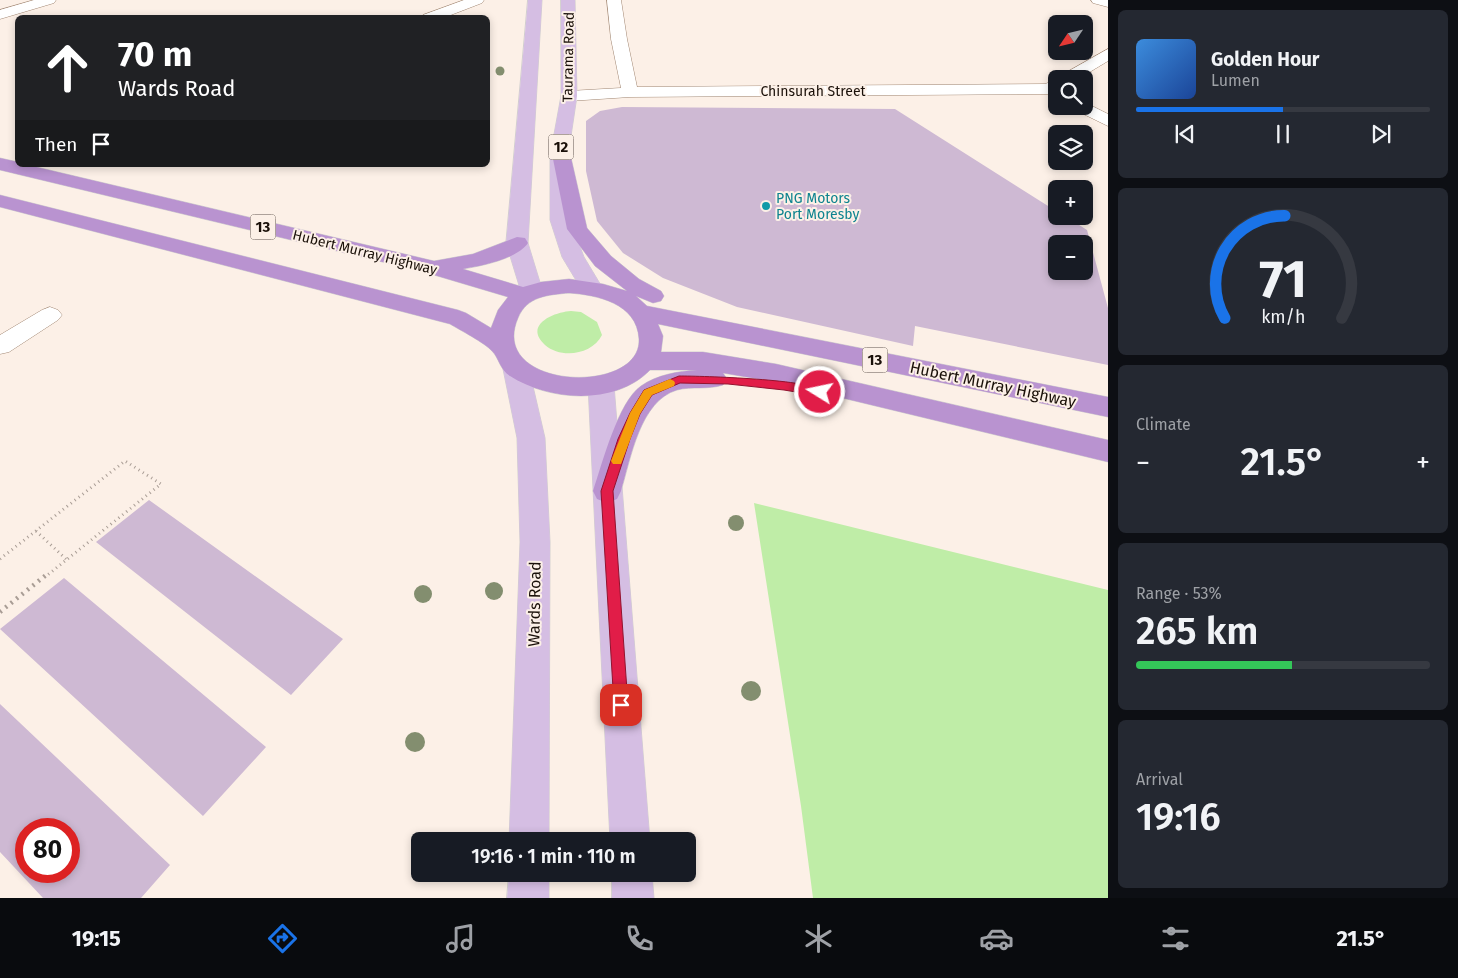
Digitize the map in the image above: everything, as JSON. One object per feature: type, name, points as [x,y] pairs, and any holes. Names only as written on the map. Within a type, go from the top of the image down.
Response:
[{"type":"highway","points":[[560,150],[577,229],[603,261],[631,284],[684,311],[760,336]]},
{"type":"highway","name":"Hubert Murray Highway","points":[[0,164],[430,267],[528,294]]},
{"type":"highway","points":[[0,201],[458,318],[508,357],[550,384],[576,387],[600,385],[618,380],[633,371],[643,361],[649,350],[651,338],[642,313]]},
{"type":"highway","points":[[430,267],[474,262],[497,254],[517,242]]},
{"type":"highway","name":"13","points":[[528,294],[569,286],[591,287],[611,292],[628,301],[642,313]]},
{"type":"highway","points":[[508,357],[501,330],[506,317],[528,294]]},
{"type":"highway","name":"Hubert Murray Highway","points":[[642,313],[1108,407]]},
{"type":"highway","name":"13","points":[[643,361],[703,361],[776,373],[1108,451]]},
{"type":"highway","points":[[607,491],[624,439],[635,413],[648,392],[679,380],[709,379],[784,386],[873,402],[904,402]]},
{"type":"main road","name":"12","points":[[528,294],[517,242],[535,0]]},
{"type":"main road","name":"Taurama Road","points":[[568,0],[569,96],[560,150],[560,220],[573,257],[591,287]]},
{"type":"main road","name":"Wards Road","points":[[508,357],[531,438],[535,542],[530,832]]},
{"type":"main road","points":[[600,385],[629,832]]},
{"type":"main road","points":[[528,898],[529,882]]},
{"type":"main road","points":[[632,882],[633,898]]},
{"type":"street","points":[[0,15],[49,0]]},
{"type":"street","points":[[436,15],[477,0]]},
{"type":"street","points":[[614,0],[619,39],[630,92]]},
{"type":"street","points":[[1098,0],[1108,3]]},
{"type":"street","points":[[1081,70],[1108,54]]},
{"type":"street","name":"Chinsurah Street","points":[[569,96],[630,92],[1048,89]]},
{"type":"street","points":[[1093,113],[1108,121]]},
{"type":"street","points":[[0,346],[50,315]]},
{"type":"path","points":[[0,559],[125,461],[160,484],[0,612]]},
{"type":"path","points":[[36,531],[66,559]]},
{"type":"green space","points":[[571,311],[581,312],[597,322],[602,335],[597,342],[584,351],[576,353],[559,352],[545,345],[539,338],[537,331],[539,326],[550,317]]},
{"type":"green space","points":[[754,503],[1108,590],[1108,898],[813,898],[801,806]]},
{"type":"building","name":"PNG Motors Port Moresby","points":[[622,107],[895,109],[1048,206],[1048,225],[1079,225],[1087,230],[1088,235],[1048,235],[1048,280],[1093,280],[1093,252],[1108,308],[1108,365],[915,326],[913,346],[737,307],[663,278],[623,253],[597,221],[586,171],[586,121],[600,111]]},
{"type":"building","points":[[149,500],[343,639],[291,695],[96,542]]},
{"type":"building","points":[[64,578],[266,747],[203,816],[0,629]]},
{"type":"building","points":[[0,704],[170,865],[141,898],[43,898],[29,883],[80,883],[80,818],[15,818],[15,868],[0,852]]},
{"type":"slow traffic","points":[[617,461],[635,413],[648,392],[670,383]]},
{"type":"place","name":"PNG Motors Port Moresby","points":[[766,206]]},
{"type":"route","points":[[621,705],[607,491],[624,439],[635,413],[648,392],[679,380],[709,379],[784,386],[820,392]]}]
